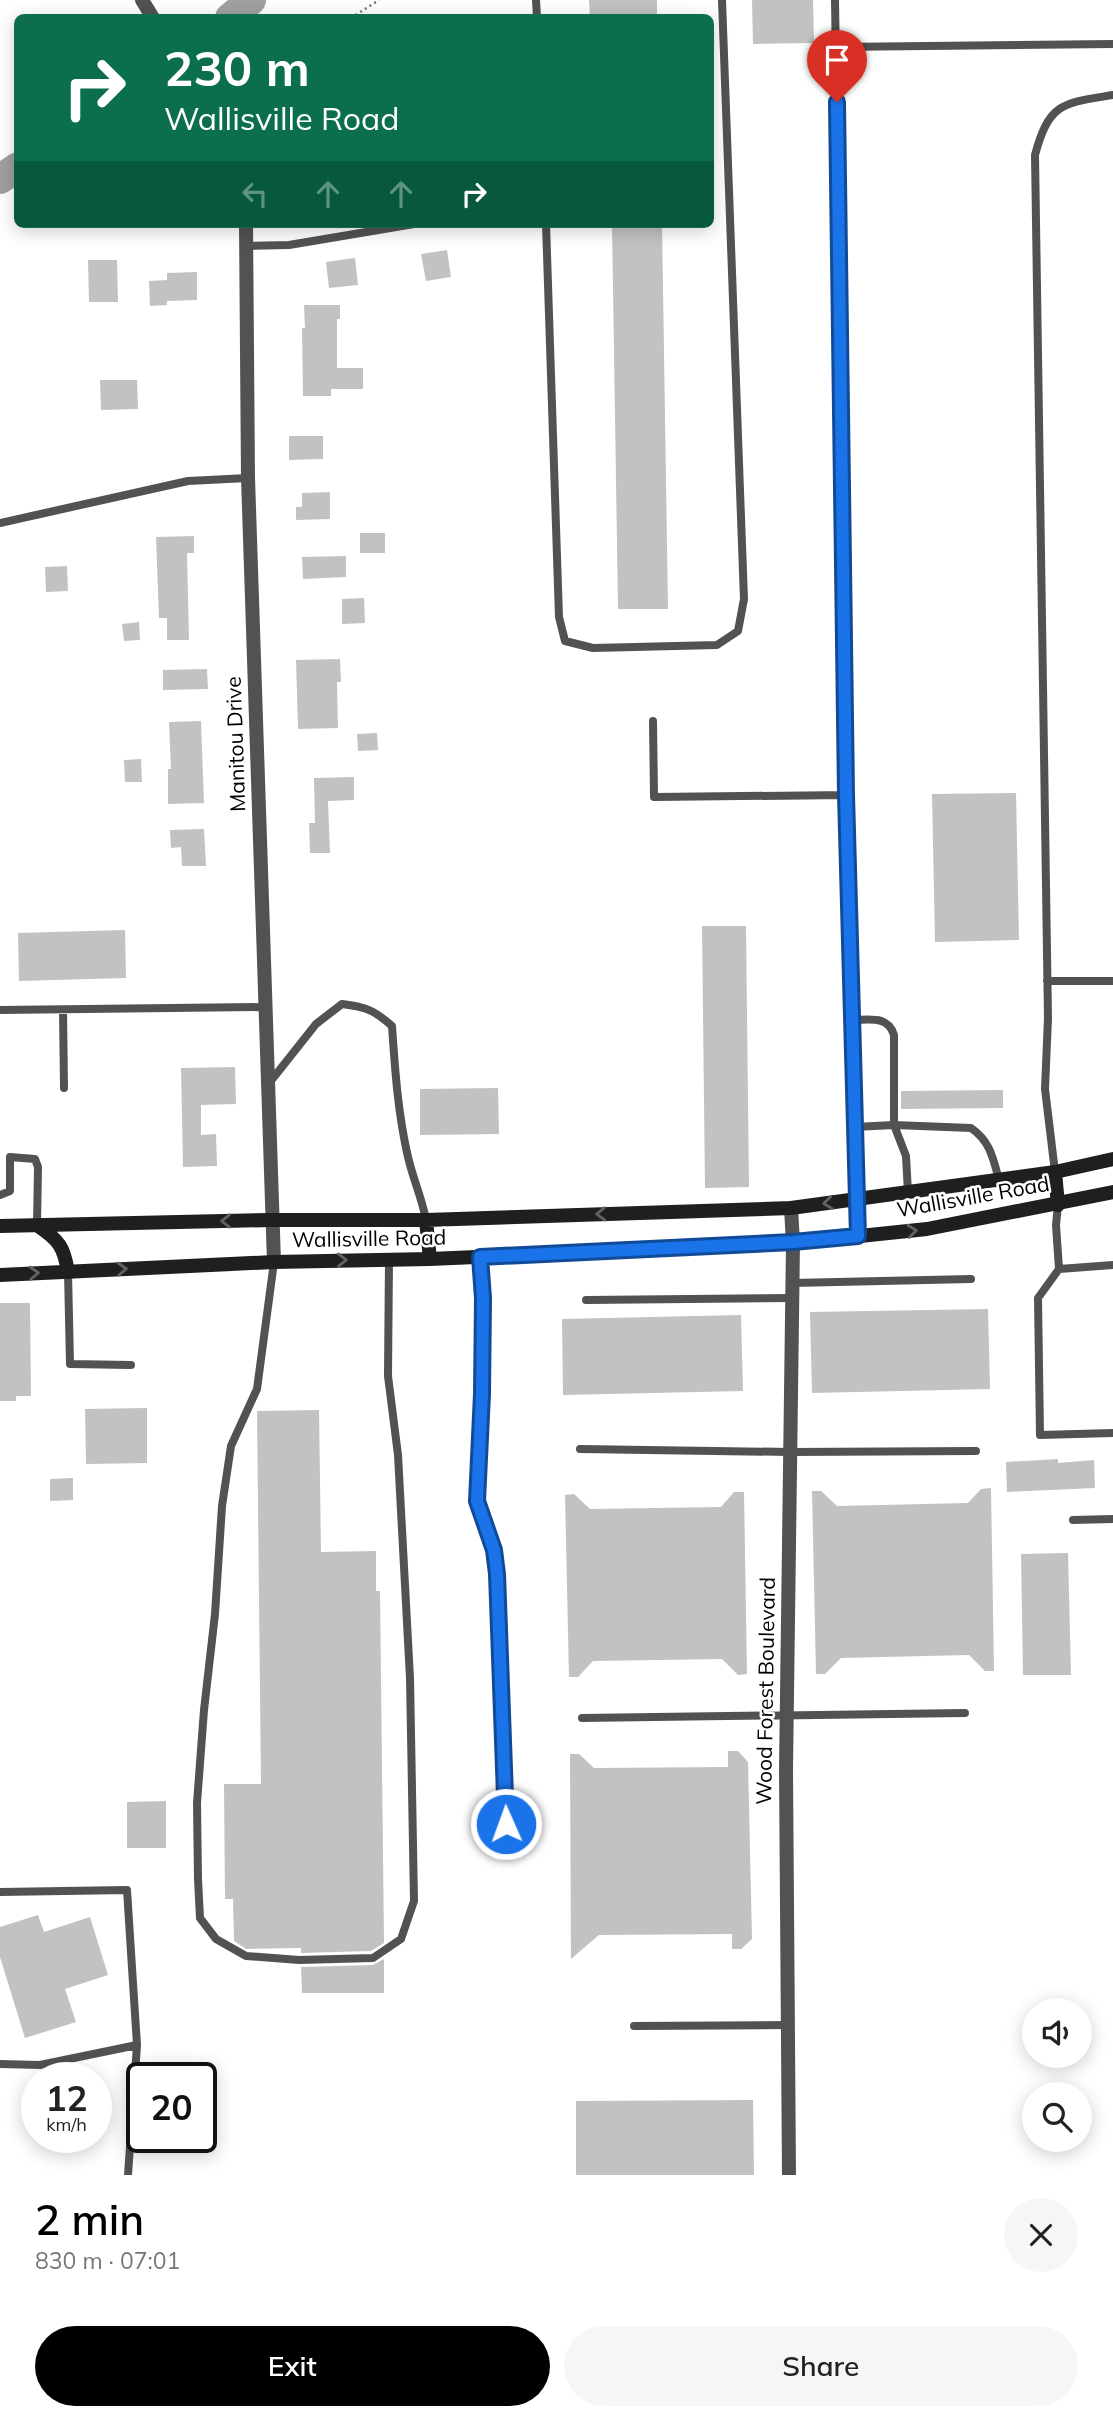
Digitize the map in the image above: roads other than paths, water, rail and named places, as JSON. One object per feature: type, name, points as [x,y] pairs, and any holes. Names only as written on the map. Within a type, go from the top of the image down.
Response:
[{"type":"main road","name":"Wallisville Road","points":[[0,1226],[271,1220],[426,1220],[791,1208],[1055,1172],[1113,1159]]},
{"type":"main road","points":[[1055,1172],[1058,1205]]},
{"type":"main road","name":"Wallisville Road","points":[[0,1275],[793,1242],[927,1229],[1113,1192]]},
{"type":"main road","points":[[426,1220],[430,1259]]},
{"type":"main road","points":[[37,1225],[53,1236],[65,1251],[68,1272]]},
{"type":"street","name":"Manitou Drive","points":[[246,228],[248,478],[274,1262]]},
{"type":"street","name":"Wood Forest Boulevard","points":[[789,2175],[786,1715],[793,1242],[791,1208]]},
{"type":"lane","points":[[545,228],[559,617],[565,641],[593,648],[717,645],[738,631],[744,599],[722,0]]},
{"type":"lane","points":[[835,0],[846,795],[858,1236]]},
{"type":"lane","points":[[836,47],[1113,44]]},
{"type":"lane","points":[[1055,1172],[1045,1089],[1047,981],[1035,155],[1041,132],[1053,111],[1071,102],[1113,95]]},
{"type":"lane","points":[[247,246],[289,245],[390,228]]},
{"type":"lane","points":[[0,523],[187,481],[248,478]]},
{"type":"lane","points":[[653,720],[654,797],[846,795]]},
{"type":"lane","points":[[1047,981],[1113,981]]},
{"type":"lane","points":[[268,1084],[316,1024],[342,1004],[365,1007],[392,1026],[398,1104],[409,1159],[426,1220]]},
{"type":"lane","points":[[0,1010],[266,1007]]},
{"type":"lane","points":[[63,1010],[64,1088]]},
{"type":"lane","points":[[852,1020],[883,1020],[892,1026],[894,1125],[906,1156],[908,1193]]},
{"type":"lane","points":[[854,1127],[894,1125],[971,1128],[981,1135],[991,1149],[999,1180]]},
{"type":"lane","points":[[0,1195],[10,1191],[10,1157]]},
{"type":"lane","points":[[0,1158],[30,1158],[38,1163],[37,1225]]},
{"type":"lane","points":[[1058,1205],[1056,1225],[1059,1269],[1038,1298],[1040,1435],[1113,1433]]},
{"type":"lane","points":[[480,1257],[483,1298],[482,1394],[477,1501],[494,1550],[497,1574],[507,1851]]},
{"type":"lane","points":[[274,1262],[257,1389],[231,1446],[222,1506],[197,1803],[198,1879],[200,1918],[216,1939],[246,1956],[299,1960],[373,1958],[401,1939],[414,1900],[411,1678],[398,1455],[388,1376],[389,1260]]},
{"type":"lane","points":[[1059,1269],[1113,1265]]},
{"type":"lane","points":[[68,1272],[70,1364],[131,1365]]},
{"type":"lane","points":[[586,1300],[792,1291],[971,1279]]},
{"type":"lane","points":[[580,1449],[976,1451]]},
{"type":"lane","points":[[1073,1520],[1113,1519]]},
{"type":"lane","points":[[582,1718],[965,1713]]},
{"type":"lane","points":[[0,1892],[127,1889],[137,2045],[128,2175]]},
{"type":"lane","points":[[634,2026],[788,2025]]},
{"type":"lane","points":[[0,2064],[40,2065],[137,2045]]},
{"type":"waterway","points":[[235,14],[251,0]]},
{"type":"waterway","points":[[0,179],[14,170]]}]
